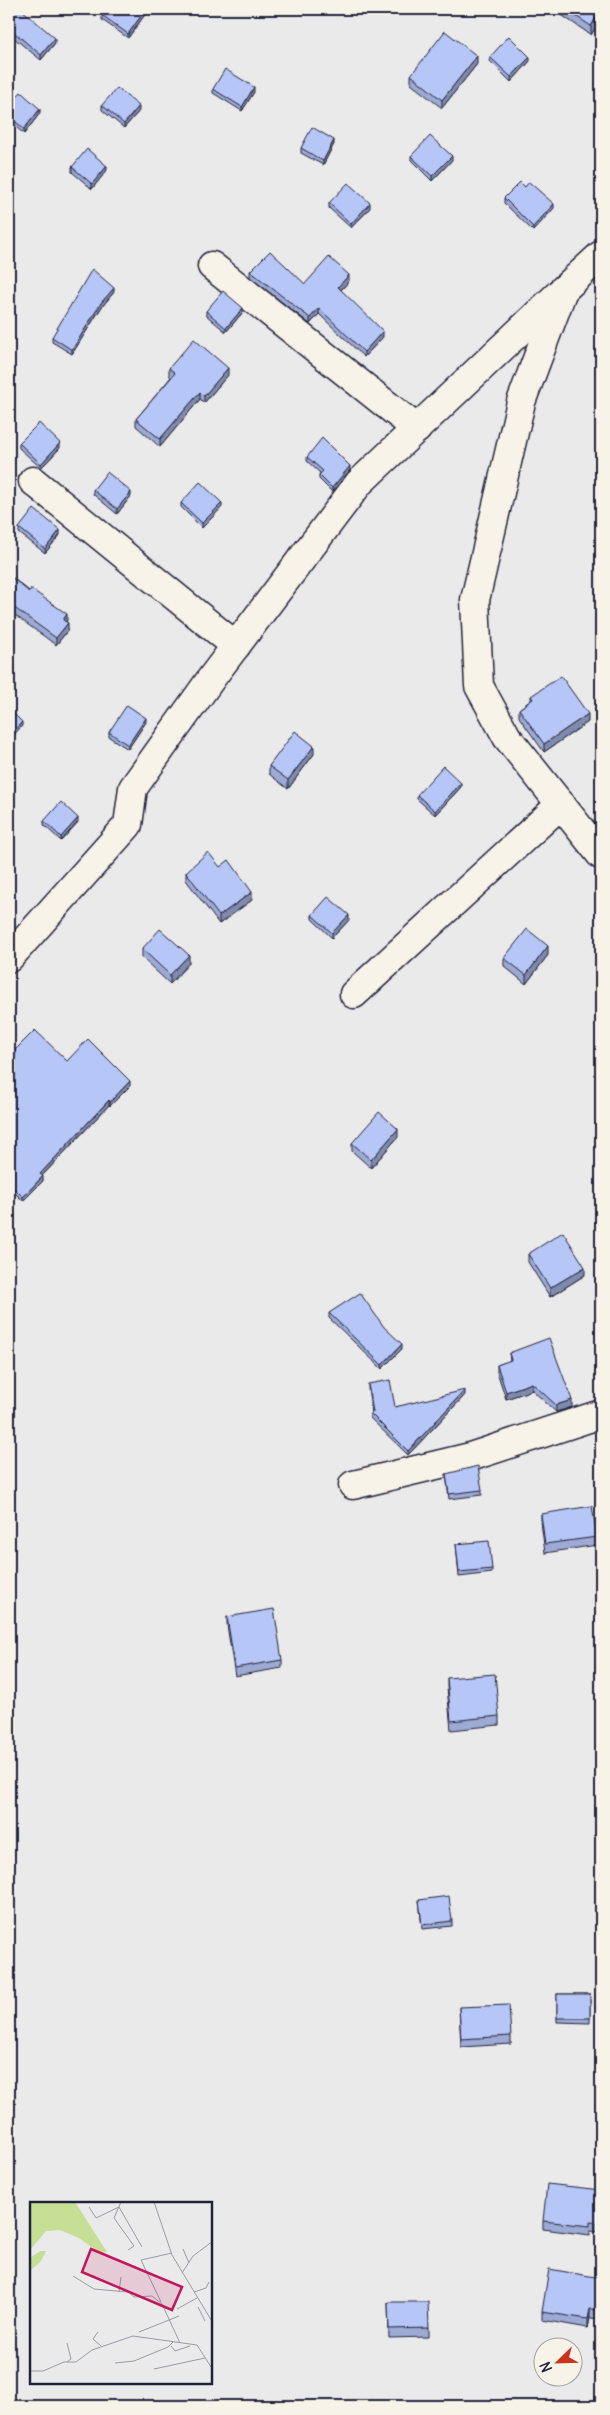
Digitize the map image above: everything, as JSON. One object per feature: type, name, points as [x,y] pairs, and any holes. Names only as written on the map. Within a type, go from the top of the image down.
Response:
[{"type":"street","points":[[9,958],[128,825],[133,788],[236,646],[359,483],[601,255]]},
{"type":"street","points":[[212,266],[417,429]]},
{"type":"street","points":[[563,290],[521,402],[475,600],[479,686],[507,737],[601,855]]},
{"type":"street","points":[[34,481],[236,646]]},
{"type":"street","points":[[354,994],[561,804]]},
{"type":"street","points":[[354,1485],[470,1457],[601,1414]]},
{"type":"building","points":[[9,9],[21,9],[55,38],[41,55],[9,28]]},
{"type":"building","points":[[107,9],[146,9],[128,34],[102,15]]},
{"type":"building","points":[[565,9],[601,9],[601,10],[591,26]]},
{"type":"building","points":[[445,31],[477,56],[442,100],[411,75]]},
{"type":"building","points":[[509,36],[530,57],[511,77],[490,57]]},
{"type":"building","points":[[225,69],[254,87],[242,107],[213,89]]},
{"type":"building","points":[[117,88],[139,106],[124,124],[102,105]]},
{"type":"building","points":[[21,92],[40,109],[24,129],[9,116],[9,106]]},
{"type":"building","points":[[312,127],[334,140],[323,161],[301,148]]},
{"type":"building","points":[[430,136],[452,156],[432,176],[411,156]]},
{"type":"building","points":[[87,149],[107,166],[92,184],[72,167]]},
{"type":"building","points":[[520,182],[525,187],[529,182],[554,204],[533,227],[504,198]]},
{"type":"building","points":[[348,183],[370,203],[351,224],[329,203]]},
{"type":"building","points":[[270,251],[305,284],[329,257],[349,275],[338,287],[383,331],[364,352],[319,308],[310,318],[250,271]]},
{"type":"building","points":[[92,269],[114,288],[101,303],[72,350],[52,337]]},
{"type":"building","points":[[223,291],[243,308],[226,328],[206,311]]},
{"type":"building","points":[[194,339],[228,368],[204,396],[200,392],[160,439],[136,419],[175,373],[169,368]]},
{"type":"building","points":[[39,423],[60,443],[41,464],[19,443]]},
{"type":"building","points":[[322,438],[350,466],[332,488],[319,475],[323,471],[307,457]]},
{"type":"building","points":[[107,472],[131,492],[117,509],[93,490]]},
{"type":"building","points":[[200,482],[222,503],[202,523],[181,503]]},
{"type":"building","points":[[34,509],[60,530],[45,549],[19,528]]},
{"type":"building","points":[[9,575],[29,592],[31,589],[67,614],[63,620],[68,623],[56,638],[9,604]]},
{"type":"building","points":[[561,676],[588,714],[544,744],[519,709],[533,699],[531,696]]},
{"type":"building","points":[[127,705],[146,718],[128,745],[109,732]]},
{"type":"building","points":[[9,709],[22,722],[9,736]]},
{"type":"building","points":[[295,731],[314,746],[288,780],[269,766]]},
{"type":"building","points":[[443,766],[461,783],[435,811],[417,795]]},
{"type":"building","points":[[61,802],[78,818],[61,837],[44,821]]},
{"type":"building","points":[[208,852],[220,867],[229,860],[252,892],[219,916],[186,872]]},
{"type":"building","points":[[328,897],[349,915],[332,933],[312,915]]},
{"type":"building","points":[[160,929],[189,955],[170,975],[142,949]]},
{"type":"building","points":[[527,929],[548,946],[526,975],[504,958]]},
{"type":"building","points":[[35,1030],[67,1061],[88,1039],[130,1081],[110,1102],[109,1100],[40,1174],[43,1176],[23,1197],[9,1183],[9,1061],[17,1052],[15,1050]]},
{"type":"building","points":[[379,1112],[398,1129],[371,1160],[352,1143]]},
{"type":"building","points":[[563,1232],[585,1267],[550,1288],[528,1254]]},
{"type":"building","points":[[360,1293],[384,1327],[402,1344],[382,1365],[329,1313]]},
{"type":"building","points":[[549,1338],[572,1400],[556,1405],[532,1383],[506,1392],[497,1365],[511,1360],[509,1353]]},
{"type":"building","points":[[390,1380],[395,1407],[465,1390],[408,1451],[370,1413],[373,1412],[368,1384]]},
{"type":"building","points":[[478,1466],[482,1490],[449,1494],[446,1474]]},
{"type":"building","points":[[592,1506],[597,1537],[545,1544],[541,1514]]},
{"type":"building","points":[[489,1541],[492,1569],[459,1572],[456,1544]]},
{"type":"building","points":[[274,1609],[282,1660],[235,1668],[227,1617]]},
{"type":"building","points":[[495,1674],[499,1716],[451,1721],[447,1678]]},
{"type":"building","points":[[449,1896],[452,1921],[422,1925],[419,1900]]},
{"type":"building","points":[[557,1994],[590,1994],[590,2018],[557,2018]]},
{"type":"building","points":[[509,2005],[511,2036],[461,2039],[459,2007]]},
{"type":"building","points":[[547,2184],[601,2190],[600,2223],[590,2222],[590,2226],[543,2221]]},
{"type":"building","points":[[549,2269],[601,2278],[601,2310],[590,2309],[588,2319],[542,2312]]},
{"type":"building","points":[[388,2302],[428,2302],[429,2328],[389,2329]]}]
